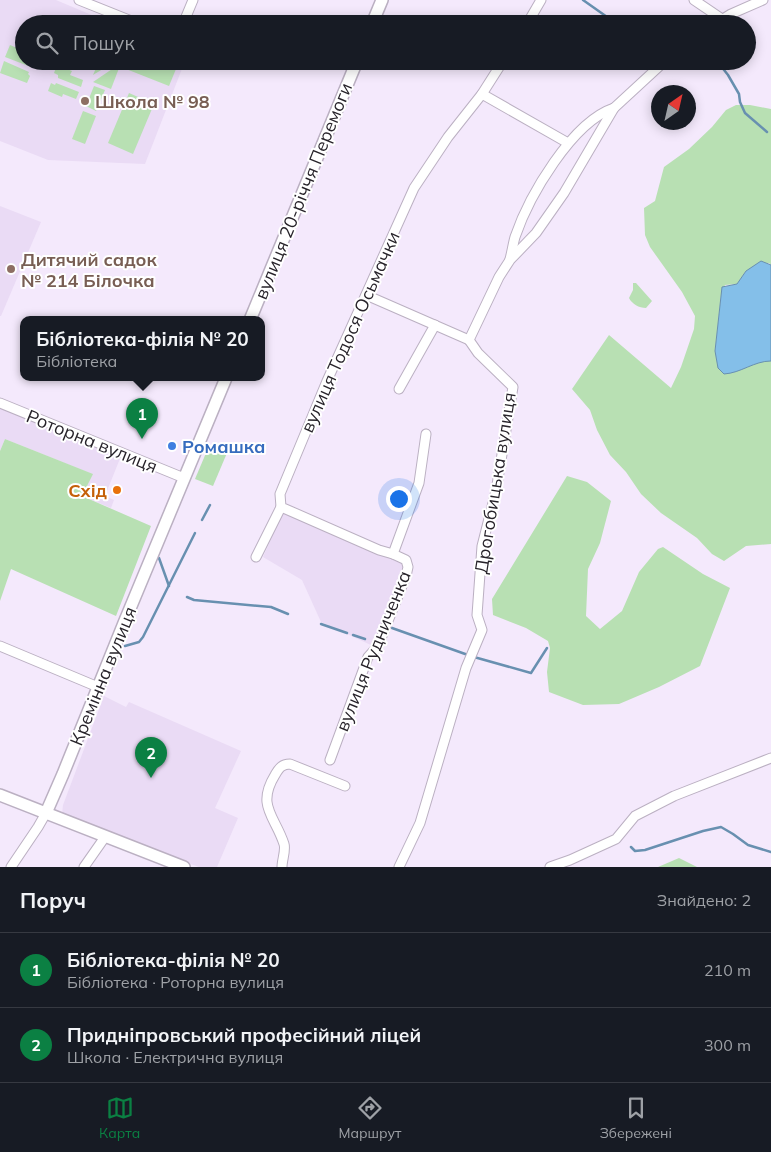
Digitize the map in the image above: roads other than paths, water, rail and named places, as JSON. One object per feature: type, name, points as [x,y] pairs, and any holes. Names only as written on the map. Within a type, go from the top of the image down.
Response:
[{"type":"street","points":[[79,0],[117,15]]},
{"type":"street","points":[[186,15],[192,0]]},
{"type":"street","points":[[376,15],[382,0]]},
{"type":"street","points":[[532,15],[541,0]]},
{"type":"street","points":[[694,0],[711,15]]},
{"type":"street","points":[[731,15],[763,0]]},
{"type":"street","name":"вулиця 20-річчя Перемоги","points":[[252,316],[353,70]]},
{"type":"street","name":"вулиця Тодося Осьмачки","points":[[280,508],[280,494],[285,481],[414,188],[448,137],[482,94],[497,70]]},
{"type":"street","points":[[366,294],[469,340],[499,276],[510,260],[536,233],[553,209],[614,108],[655,70]]},
{"type":"street","points":[[482,94],[568,143]]},
{"type":"street","points":[[510,260],[515,237],[523,219],[543,181],[568,143],[598,115],[614,108]]},
{"type":"street","points":[[399,389],[435,325]]},
{"type":"street","name":"Дрогобицька вулиця","points":[[399,867],[420,824],[468,664],[482,630],[478,615],[482,546],[496,491],[513,387],[478,353],[469,340]]},
{"type":"street","points":[[184,478],[225,381]]},
{"type":"street","name":"Роторна вулиця","points":[[0,403],[184,478]]},
{"type":"street","name":"вулиця Рудниченка","points":[[330,760],[368,657],[378,646],[406,576],[408,567],[406,560],[393,554],[419,483],[426,434]]},
{"type":"street","name":"Кремінна вулиця","points":[[11,867],[46,814],[184,478]]},
{"type":"street","points":[[256,557],[280,508],[378,550],[393,554]]},
{"type":"street","points":[[0,646],[98,687]]},
{"type":"street","points":[[550,867],[616,839],[635,816],[674,796],[771,758]]},
{"type":"street","points":[[282,867],[285,846],[268,812],[267,802],[270,786],[280,768],[284,764],[290,764],[345,786]]},
{"type":"street","points":[[0,794],[46,814],[184,867]]},
{"type":"street","points":[[84,867],[105,837]]},
{"type":"water","points":[[761,261],[771,265],[771,361],[724,374],[718,368],[715,351],[722,287],[737,284],[746,271]]},
{"type":"waterway","points":[[583,0],[604,15]]},
{"type":"waterway","points":[[724,70],[739,94],[745,113],[767,132]]},
{"type":"waterway","points":[[202,520],[210,505]]},
{"type":"waterway","points":[[125,646],[139,642],[143,637],[195,533]]},
{"type":"waterway","points":[[159,558],[169,586]]},
{"type":"waterway","points":[[187,597],[194,600],[271,607],[288,614]]},
{"type":"waterway","points":[[321,624],[347,633]]},
{"type":"waterway","points":[[392,628],[468,655]]},
{"type":"waterway","points":[[353,635],[365,639]]},
{"type":"waterway","points":[[474,657],[531,673],[547,648]]},
{"type":"waterway","points":[[631,847],[635,851],[645,850],[721,827],[748,845],[771,852]]},
{"type":"place","name":"Школа № 98","points":[[85,101]]},
{"type":"place","name":"Дитячий садок № 214 Білочка","points":[[11,269]]},
{"type":"place","name":"Бібліотека-філія № 20","points":[[142,439]]},
{"type":"place","name":"Ромашка","points":[[172,446]]},
{"type":"place","name":"Схід","points":[[117,490]]},
{"type":"place","name":"Придніпровський професійний ліцей","points":[[151,778]]}]
